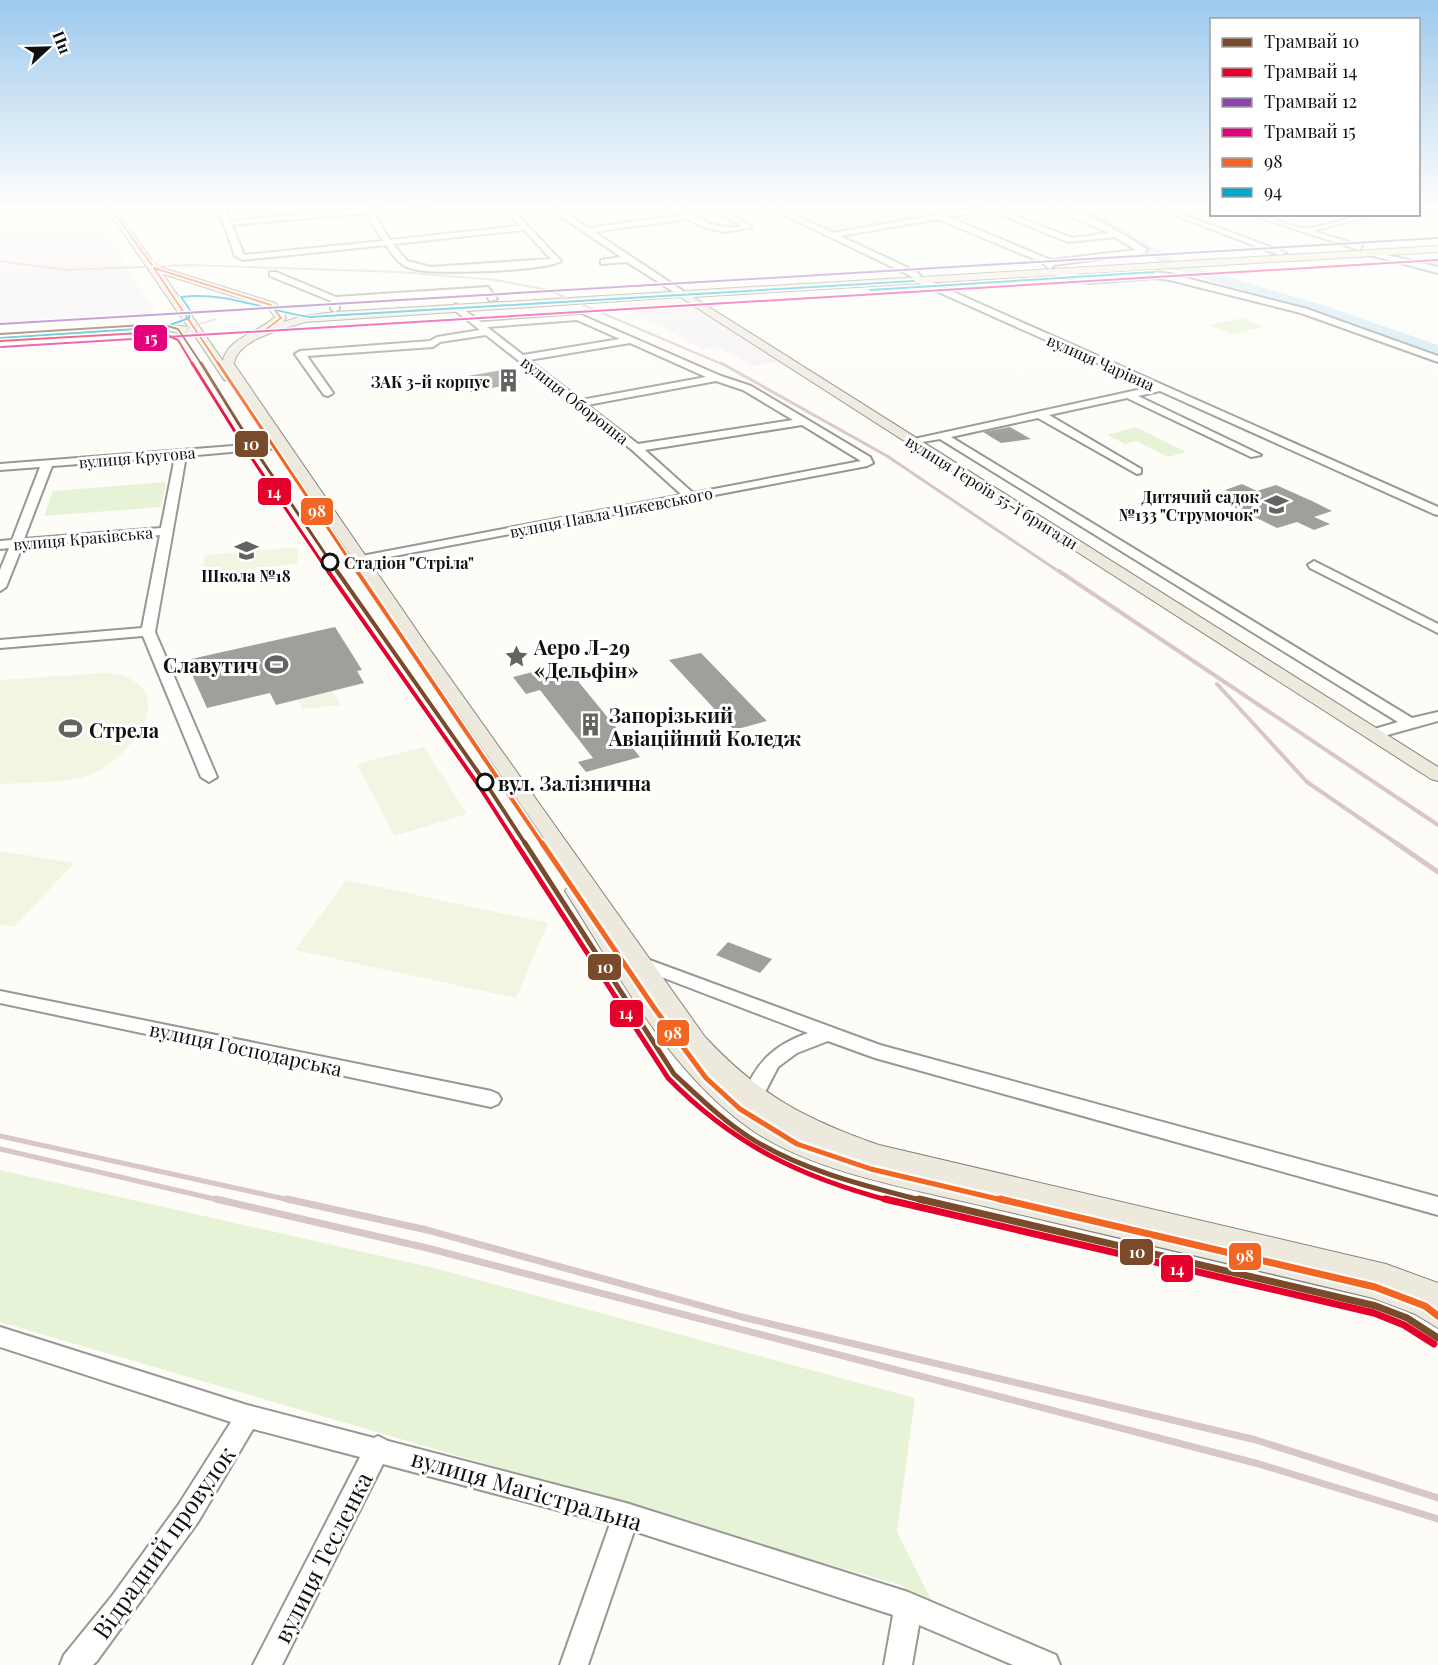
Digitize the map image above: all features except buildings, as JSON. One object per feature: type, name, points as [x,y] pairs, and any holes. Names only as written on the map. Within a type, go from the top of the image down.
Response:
[{"type":"main road","points":[[163,283],[273,446],[643,963],[697,1043],[720,1069],[753,1097],[808,1130],[876,1154],[1376,1272],[1438,1294]]},
{"type":"main road","points":[[202,283],[271,305],[302,310],[335,304],[677,291]]},
{"type":"main road","points":[[0,337],[163,327],[183,328],[214,342],[256,335],[318,316],[819,283]]},
{"type":"main road","points":[[168,291],[194,286],[219,288]]},
{"type":"main road","name":"вулиця Героїв 55-ї бригади","points":[[677,291],[1438,775]]},
{"type":"main road","points":[[271,305],[279,312],[281,318],[231,354],[227,359],[230,369],[618,955],[706,1078],[740,1109],[797,1144],[871,1169],[1375,1287],[1425,1306],[1438,1316]]},
{"type":"main road","points":[[0,331],[154,321],[183,313]]},
{"type":"street","points":[[291,283],[335,304]]},
{"type":"street","name":"вулиця Героїв 55-ї бригади","points":[[664,283],[677,291]]},
{"type":"street","name":"вулиця Чарівна","points":[[929,283],[1438,511]]},
{"type":"street","points":[[1192,283],[1304,311],[1438,359]]},
{"type":"street","name":"вулиця Оборонна","points":[[456,307],[636,448],[690,496]]},
{"type":"street","points":[[328,393],[300,354],[433,344],[436,340],[484,329],[570,316],[578,317],[758,394],[802,422]]},
{"type":"street","points":[[521,358],[632,340]]},
{"type":"street","points":[[580,404],[717,378]]},
{"type":"street","points":[[914,442],[1041,416],[1160,388]]},
{"type":"street","points":[[1130,396],[1255,455]]},
{"type":"street","points":[[1041,416],[1137,471]]},
{"type":"street","points":[[636,448],[802,422]]},
{"type":"street","name":"вулиця Павла Чижевського","points":[[356,561],[690,496],[861,466],[867,463],[866,459],[802,422]]},
{"type":"street","points":[[942,436],[1411,724]]},
{"type":"street","name":"вулиця Кругова","points":[[0,467],[273,446]]},
{"type":"street","name":"вулиця Краківська","points":[[148,632],[181,453]]},
{"type":"street","points":[[0,587],[47,464]]},
{"type":"street","name":"вулиця Краківська","points":[[0,544],[166,531]]},
{"type":"street","points":[[1314,565],[1438,629]]},
{"type":"street","points":[[0,644],[148,632],[209,777]]},
{"type":"street","points":[[1373,734],[1438,716]]},
{"type":"street","points":[[618,955],[875,1052],[1438,1206]]},
{"type":"street","name":"вулиця Господарська","points":[[0,997],[491,1099]]},
{"type":"street","points":[[753,1097],[758,1079],[768,1064],[786,1049],[827,1034]]},
{"type":"street","name":"вулиця Магістральна","points":[[0,1337],[247,1416],[378,1448],[626,1516],[908,1606],[1046,1665]]},
{"type":"street","name":"Відрадний провулок","points":[[74,1665],[120,1608],[189,1512],[226,1456],[247,1416]]},
{"type":"street","name":"вулиця Тесленка","points":[[267,1665],[378,1448]]},
{"type":"street","points":[[574,1665],[626,1516]]},
{"type":"street","points":[[898,1665],[908,1606]]},
{"type":"shaded area","points":[[0,283],[137,283],[156,313],[145,317],[0,325]]},
{"type":"shaded area","points":[[677,297],[781,361],[755,366],[714,346],[703,349],[618,305]]},
{"type":"green space","points":[[1243,318],[1264,327],[1231,334],[1210,325]]},
{"type":"green space","points":[[1136,427],[1186,452],[1168,457],[1136,441],[1125,444],[1107,435]]},
{"type":"green space","points":[[166,482],[161,507],[44,516],[53,491]]},
{"type":"green space","points":[[298,547],[297,564],[202,573],[205,555]]},
{"type":"green space","name":"Стрела","points":[[106,673],[130,679],[143,689],[148,703],[145,719],[137,736],[124,751],[108,765],[82,777],[59,781],[0,784],[0,680]]},
{"type":"green space","points":[[332,691],[341,705],[303,709],[297,699]]},
{"type":"green space","points":[[424,747],[467,814],[394,836],[357,764]]},
{"type":"green space","points":[[0,851],[74,863],[14,927],[0,924]]},
{"type":"green space","points":[[346,880],[548,923],[516,998],[295,950]]},
{"type":"green space","points":[[0,1170],[434,1268],[915,1398],[897,1532],[933,1603],[900,1585],[0,1322]]},
{"type":"waterway","points":[[1232,283],[1314,307],[1438,351]]},
{"type":"tram line","name":"12","points":[[0,324],[691,283]]},
{"type":"tram line","name":"15","points":[[1,347],[1063,283]]},
{"type":"tram line","points":[[184,335],[189,327],[216,319]]},
{"type":"tram line","name":"10","points":[[0,334],[160,324],[178,329],[184,335],[255,450],[364,612],[485,782],[674,1074],[741,1132],[766,1147],[848,1180],[1087,1240],[1376,1306],[1407,1318],[1438,1338]]},
{"type":"tram line","name":"14","points":[[0,341],[159,332],[178,340],[249,454],[358,616],[479,786],[668,1078],[735,1136],[784,1165],[835,1185],[1072,1244],[1374,1313],[1404,1325],[1434,1344]]},
{"type":"railway","points":[[510,283],[548,290],[724,365]]},
{"type":"railway","points":[[721,363],[887,456],[1061,573]]},
{"type":"railway","points":[[1059,571],[1438,825]]},
{"type":"railway","points":[[1217,684],[1307,782],[1399,845]]},
{"type":"railway","points":[[1396,843],[1438,872]]},
{"type":"railway","points":[[0,1136],[294,1201]]},
{"type":"railway","points":[[0,1149],[223,1201]]},
{"type":"railway","points":[[216,1199],[427,1248],[1259,1464],[1438,1519]]},
{"type":"railway","points":[[287,1199],[427,1230],[742,1317],[1256,1440],[1438,1498]]},
{"type":"transit line","name":"98","points":[[164,283],[411,652],[655,1009],[706,1078],[740,1109],[797,1144],[871,1169],[1375,1287],[1425,1306],[1438,1316]]},
{"type":"transit line","name":"98","points":[[200,283],[271,305],[281,318],[261,333]]},
{"type":"transit line","name":"94","points":[[1,338],[165,327],[189,318],[190,310],[181,297],[197,295],[229,298],[310,317],[885,283]]},
{"type":"transit line","name":"94","points":[[870,290],[986,283]]},
{"type":"place","name":"ЗАК 3-й корпус","points":[[508,381]]},
{"type":"place","name":"Дитячий садок №133 \"Струмочок\"","points":[[1277,505]]},
{"type":"place","name":"Школа №18","points":[[246,550]]},
{"type":"place","name":"Стадіон \"Стріла\"","points":[[330,562]]},
{"type":"place","name":"Аеро Л-29 «Дельфін»","points":[[516,657]]},
{"type":"place","name":"Славутич","points":[[276,664]]},
{"type":"place","name":"Запорізький Авіаційний Коледж","points":[[591,725]]},
{"type":"place","name":"Стрела","points":[[71,729]]},
{"type":"place","name":"вул. Залізнична","points":[[485,782]]}]
